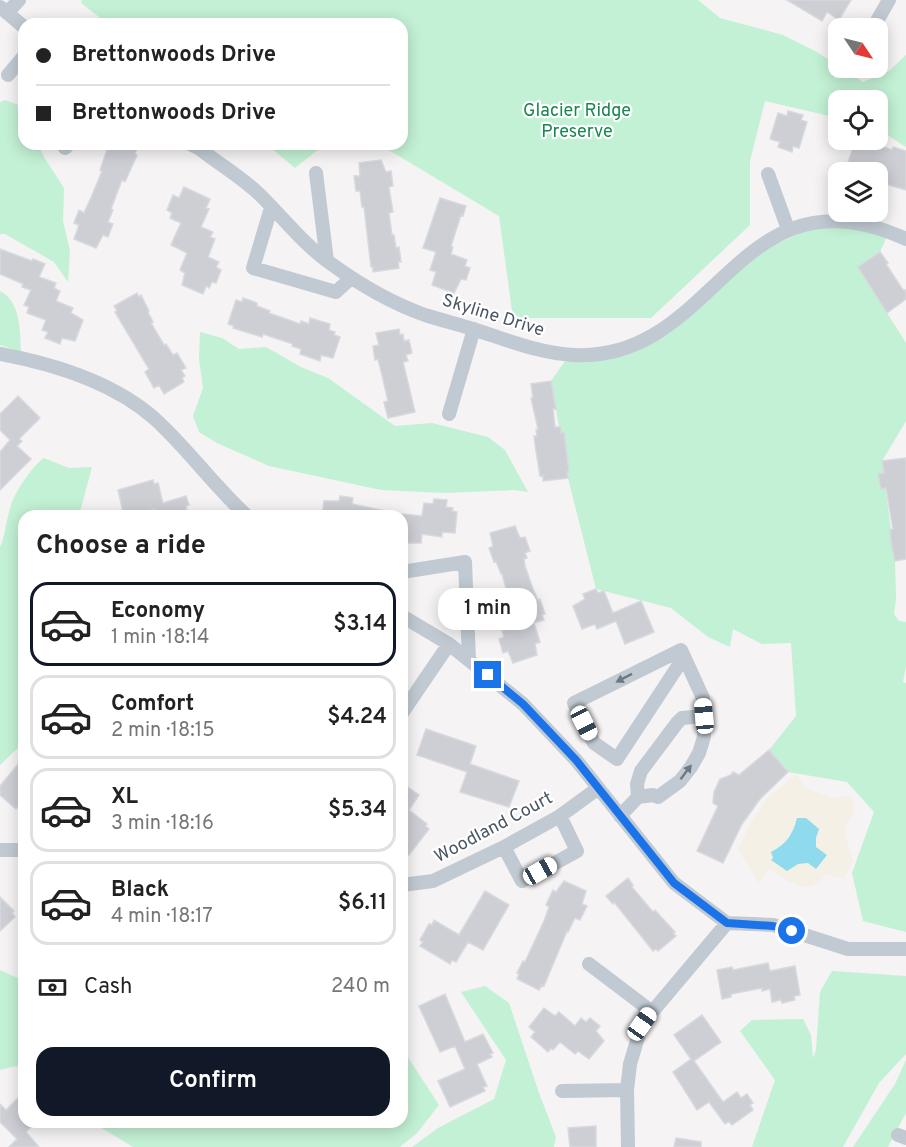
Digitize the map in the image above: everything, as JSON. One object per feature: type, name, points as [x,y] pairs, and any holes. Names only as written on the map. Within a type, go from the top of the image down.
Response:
[{"type":"street","points":[[18,22],[4,10],[19,0]]},
{"type":"street","points":[[879,18],[889,0]]},
{"type":"street","points":[[8,75],[18,63]]},
{"type":"street","name":"Skyline Drive","points":[[201,150],[257,192],[327,261],[351,278],[390,300],[424,314],[532,349],[570,354],[601,354],[632,346],[662,331],[693,306],[742,259],[767,240],[788,229],[830,220],[856,222],[906,239]]},
{"type":"street","points":[[316,172],[327,261]]},
{"type":"street","points":[[768,174],[788,229]]},
{"type":"street","points":[[271,208],[253,268],[336,292],[351,278]]},
{"type":"street","points":[[448,414],[474,329]]},
{"type":"street","points":[[0,354],[64,369],[88,378],[140,408],[179,443],[222,493],[240,510]]},
{"type":"street","points":[[408,571],[465,562],[469,660]]},
{"type":"street","points":[[408,620],[448,644],[523,704],[576,760],[674,883],[727,923],[773,926],[848,949],[906,949]]},
{"type":"street","points":[[408,704],[448,644]]},
{"type":"street","points":[[620,816],[638,797],[653,795],[658,797],[680,781],[699,753],[704,737],[703,698],[681,650],[574,703],[594,743],[617,759],[684,657]]},
{"type":"street","points":[[638,797],[637,784],[641,771],[677,723],[682,718],[704,716]]},
{"type":"street","points":[[576,760],[594,743]]},
{"type":"street","name":"Woodland Court","points":[[408,884],[433,881],[504,848],[560,816],[597,789]]},
{"type":"street","points":[[504,848],[522,881],[577,851],[560,816]]},
{"type":"street","points":[[0,850],[18,850]]},
{"type":"street","points":[[628,1147],[627,1090],[630,1064],[642,1024],[727,923]]},
{"type":"street","points":[[589,964],[651,1011]]},
{"type":"street","points":[[562,1091],[627,1090]]},
{"type":"green space","name":"Glacier Ridge Preserve","points":[[82,0],[698,0],[720,18],[783,35],[817,52],[828,59],[828,78],[857,78],[863,82],[872,78],[888,78],[888,71],[906,55],[906,147],[888,135],[888,90],[828,90],[828,116],[765,101],[750,161],[750,225],[651,318],[513,318],[499,216],[389,150],[408,150],[408,18],[100,18],[81,3]]},
{"type":"green space","points":[[5,100],[18,105],[18,150],[41,150],[64,188],[63,221],[70,251],[68,282],[54,262],[5,234],[0,234],[0,102]]},
{"type":"green space","name":"Glacier Ridge Preserve","points":[[273,150],[318,150],[295,168]]},
{"type":"green space","points":[[828,221],[889,232],[880,252],[858,267],[906,343],[906,421],[882,461],[895,561],[894,614],[899,621],[906,622],[906,666],[903,682],[906,683],[906,932],[863,921],[852,873],[874,812],[847,782],[788,772],[769,750],[796,716],[791,643],[762,644],[733,629],[730,647],[708,637],[671,608],[596,589],[568,478],[551,381],[570,354],[629,347],[742,259]]},
{"type":"green space","points":[[0,291],[7,296],[16,309],[21,352],[0,345]]},
{"type":"green space","points":[[200,332],[222,338],[239,349],[266,347],[301,367],[328,378],[395,426],[432,423],[488,437],[505,450],[528,492],[514,490],[445,493],[381,490],[269,466],[217,443],[199,432],[193,416],[203,388],[199,359]]},
{"type":"green space","points":[[44,458],[69,468],[92,467],[81,510],[18,510],[18,748],[0,765],[0,547],[13,500],[20,486]]},
{"type":"green space","points":[[0,970],[18,978],[18,1067],[0,1070]]},
{"type":"green space","points":[[832,971],[906,976],[906,1054],[879,1083],[843,1147],[752,1147],[775,1080],[740,1031],[752,1020],[803,1019],[811,1035],[813,1058],[816,1050],[820,992]]},
{"type":"green space","points":[[485,986],[509,1003],[556,1137],[554,1147],[412,1147],[438,1128],[494,1099],[506,1060],[461,992]]},
{"type":"green space","points":[[408,1057],[439,1105],[417,1133],[400,1147],[133,1147],[102,1128],[408,1128]]},
{"type":"green space","points":[[906,1060],[906,1113],[888,1147],[853,1147],[895,1084]]},
{"type":"sand","points":[[797,774],[804,787],[831,798],[851,795],[855,808],[846,831],[853,861],[844,879],[826,874],[820,881],[806,886],[791,883],[770,869],[759,883],[738,850],[751,822],[767,798]]},
{"type":"water","points":[[797,818],[806,818],[819,829],[816,847],[827,855],[816,869],[808,863],[798,864],[787,871],[771,860],[773,858],[771,852],[788,838]]},
{"type":"building","points":[[787,0],[851,0],[840,18],[827,12],[822,21]]},
{"type":"building","points":[[788,111],[803,115],[801,120],[807,122],[799,148],[793,146],[792,152],[778,147],[780,142],[770,139],[778,113],[787,116]]},
{"type":"building","points":[[893,147],[906,151],[906,190],[888,185],[888,162],[848,162],[852,150],[892,150]]},
{"type":"building","points":[[107,150],[136,150],[135,154],[137,155],[125,182],[122,180],[111,209],[113,210],[108,222],[113,224],[108,237],[103,235],[96,248],[74,239],[79,225],[74,223],[79,210],[84,213],[102,171],[100,170]]},
{"type":"building","points":[[381,160],[386,172],[391,171],[393,186],[389,187],[393,212],[389,213],[392,235],[394,235],[396,248],[399,247],[401,262],[398,262],[399,268],[373,272],[364,207],[362,207],[360,191],[356,191],[354,176],[360,176],[359,163]]},
{"type":"building","points":[[184,187],[210,199],[206,208],[209,209],[201,227],[213,232],[210,237],[215,239],[208,257],[219,262],[216,267],[221,270],[216,283],[212,282],[209,288],[206,286],[203,294],[182,285],[185,273],[180,270],[187,253],[171,245],[181,223],[170,218],[172,213],[167,210],[173,195],[179,198]]},
{"type":"building","points":[[440,198],[466,206],[451,246],[453,247],[451,254],[467,260],[465,266],[470,268],[466,280],[461,279],[454,293],[432,285],[436,272],[430,270],[436,252],[423,248]]},
{"type":"building","points":[[0,249],[45,264],[39,277],[56,283],[54,288],[60,291],[56,301],[73,308],[71,313],[83,320],[75,341],[62,338],[60,344],[45,338],[48,332],[42,330],[46,320],[27,313],[29,307],[24,305],[31,290],[0,274]]},
{"type":"building","points":[[880,252],[903,290],[906,290],[906,299],[887,313],[858,267]]},
{"type":"building","points":[[137,293],[139,297],[141,295],[153,322],[151,323],[164,345],[166,344],[173,355],[177,353],[186,368],[181,370],[185,376],[182,378],[184,382],[164,394],[159,385],[154,388],[145,372],[149,369],[115,312],[117,310],[114,306]]},
{"type":"building","points":[[243,298],[257,303],[257,306],[270,311],[269,313],[300,324],[301,321],[309,324],[310,318],[330,324],[329,330],[340,337],[333,358],[321,355],[320,361],[300,354],[301,349],[292,346],[293,344],[263,334],[262,337],[233,328],[234,326],[228,324],[236,300],[242,302]]},
{"type":"building","points":[[399,329],[404,341],[409,340],[412,353],[406,355],[408,361],[403,362],[415,412],[388,418],[384,402],[388,401],[373,346],[379,345],[376,333]]},
{"type":"building","points":[[551,381],[556,409],[553,409],[555,427],[561,427],[561,433],[564,432],[569,472],[567,472],[568,478],[543,481],[543,475],[540,476],[534,436],[537,436],[536,430],[538,429],[531,398],[533,398],[531,384]]},
{"type":"building","points":[[18,396],[40,418],[19,439],[22,441],[17,446],[31,459],[0,490],[0,452],[10,440],[0,430],[0,414]]},
{"type":"building","points":[[906,458],[906,559],[895,561],[890,530],[893,529],[886,488],[881,489],[878,474],[884,473],[882,461]]},
{"type":"building","points":[[153,480],[154,484],[158,483],[163,503],[186,496],[189,505],[186,506],[187,510],[123,510],[118,490]]},
{"type":"building","points":[[340,496],[353,498],[352,504],[380,510],[323,510],[324,501],[339,501]]},
{"type":"building","points":[[434,499],[447,500],[446,507],[453,508],[452,511],[457,512],[455,533],[442,532],[442,537],[422,534],[421,543],[408,543],[408,515],[422,516],[424,503],[433,504]]},
{"type":"building","points":[[515,526],[520,538],[525,537],[530,551],[525,553],[527,558],[524,559],[525,566],[545,614],[542,615],[544,620],[534,623],[540,642],[535,644],[537,655],[513,663],[508,651],[503,653],[499,639],[504,637],[502,631],[517,626],[502,574],[489,548],[493,546],[490,533]]},
{"type":"building","points":[[596,589],[598,593],[604,591],[613,613],[641,601],[654,632],[625,644],[616,621],[597,629],[595,624],[582,629],[573,606],[585,599],[583,594]]},
{"type":"building","points":[[426,729],[476,746],[470,764],[519,781],[509,807],[460,792],[467,772],[417,755]]},
{"type":"building","points":[[769,750],[788,772],[760,799],[742,824],[723,863],[697,851],[718,806],[713,803],[714,792],[720,779],[733,772],[739,775]]},
{"type":"building","points":[[18,764],[18,806],[16,809],[0,795],[0,786]]},
{"type":"building","points":[[408,787],[419,795],[409,810],[427,824],[425,826],[429,829],[409,855]]},
{"type":"building","points":[[628,878],[632,887],[653,912],[655,910],[675,932],[673,933],[676,936],[658,951],[656,949],[653,951],[614,902],[613,904],[606,896]]},
{"type":"building","points":[[564,881],[586,891],[582,904],[587,906],[580,920],[575,918],[567,931],[544,986],[542,985],[539,990],[517,979],[519,974],[517,973],[523,961],[525,962],[544,921],[549,907],[546,905],[553,890],[556,892]]},
{"type":"building","points":[[485,891],[509,905],[483,950],[468,942],[456,962],[452,960],[450,964],[420,946],[423,942],[420,940],[429,924],[432,925],[434,920],[459,935]]},
{"type":"building","points":[[0,897],[14,911],[12,913],[15,917],[0,931]]},
{"type":"building","points":[[768,963],[770,971],[795,966],[800,995],[794,996],[795,1000],[782,1003],[781,1000],[772,1002],[770,989],[762,991],[762,988],[731,994],[731,997],[722,999],[717,970],[732,967],[733,970]]},
{"type":"building","points":[[445,994],[465,1042],[483,1034],[493,1053],[490,1054],[492,1057],[477,1064],[487,1086],[483,1087],[485,1091],[450,1107],[438,1081],[465,1069],[455,1046],[440,1052],[419,1006]]},
{"type":"building","points":[[544,1008],[555,1016],[559,1012],[575,1026],[581,1018],[586,1022],[590,1018],[600,1026],[596,1031],[604,1041],[589,1059],[578,1051],[575,1054],[560,1042],[548,1052],[531,1037],[535,1032],[529,1027]]},
{"type":"building","points":[[702,1015],[721,1042],[694,1061],[723,1102],[737,1092],[741,1098],[747,1094],[753,1103],[750,1105],[753,1110],[732,1125],[729,1121],[725,1124],[709,1102],[697,1110],[673,1072],[691,1059],[674,1035]]},
{"type":"building","points":[[18,1098],[18,1128],[30,1128],[26,1132],[39,1147],[9,1147],[17,1139],[0,1122],[0,1104],[6,1110]]},
{"type":"building","points":[[596,1126],[596,1147],[570,1147],[568,1128]]},
{"type":"building","points":[[676,1138],[701,1142],[701,1147],[674,1147]]},
{"type":"route","points":[[488,675],[523,704],[576,760],[674,883],[727,923],[773,926],[792,931]]}]
